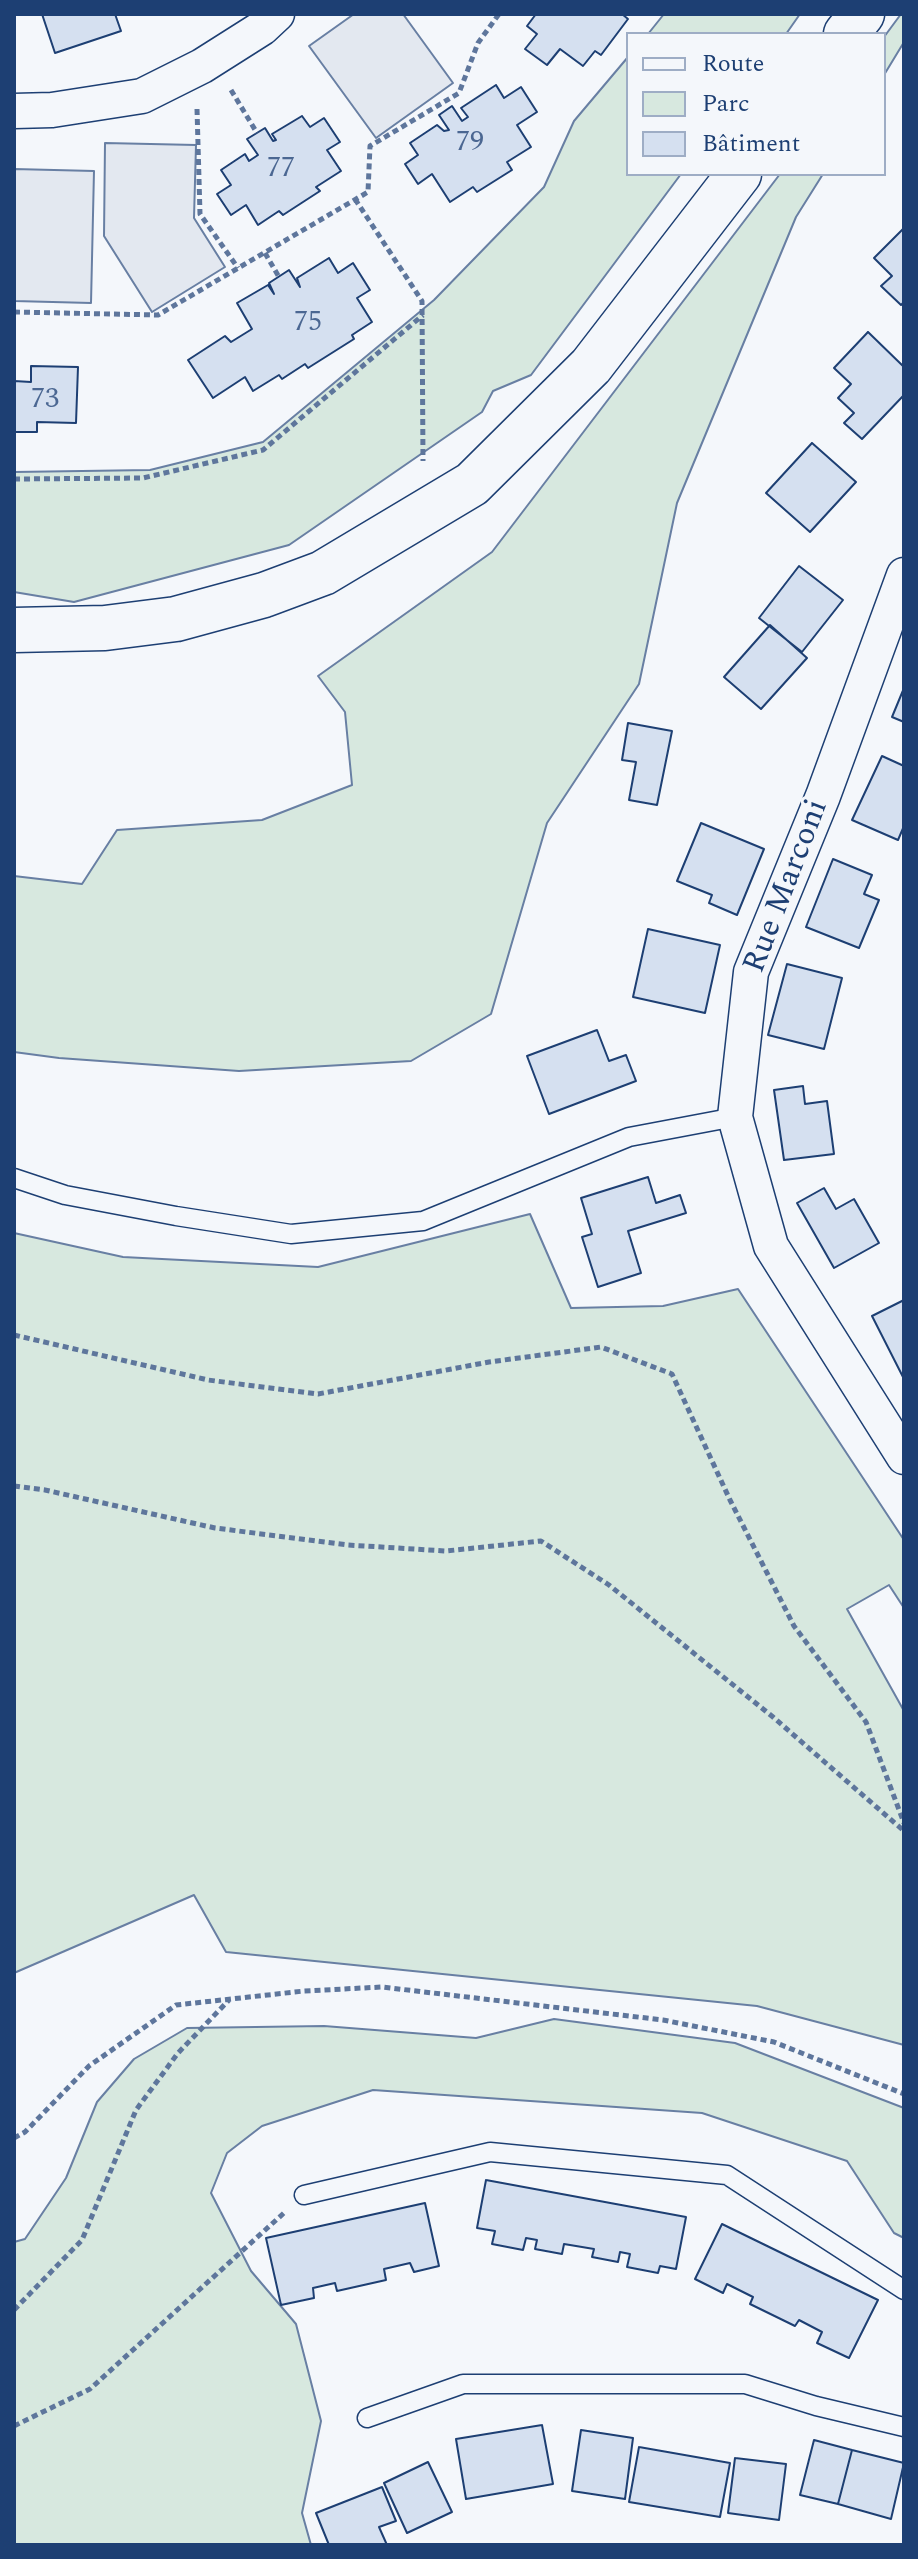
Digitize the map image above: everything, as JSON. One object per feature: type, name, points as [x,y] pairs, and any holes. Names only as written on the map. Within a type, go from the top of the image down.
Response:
[{"type":"main road","points":[[848,32],[862,14]]},
{"type":"main road","points":[[14,630],[105,628],[176,619],[264,595],[323,573],[472,484],[591,366],[737,176]]},
{"type":"street","points":[[14,111],[52,110],[142,96],[202,66],[262,28],[277,14]]},
{"type":"street","name":"Rue Marconi","points":[[904,575],[823,796],[751,972],[735,1117],[771,1246],[904,1457]]},
{"type":"lane","points":[[14,1178],[79,1198],[291,1234],[423,1221],[629,1137],[735,1117]]},
{"type":"lane","points":[[304,2195],[490,2152],[727,2175],[904,2290]]},
{"type":"lane","points":[[367,2418],[463,2384],[745,2384],[816,2406],[904,2427]]},
{"type":"path","points":[[14,312],[158,315],[368,192],[370,146],[459,93],[478,43],[499,14]]},
{"type":"path","points":[[229,86],[257,133]]},
{"type":"path","points":[[197,105],[200,214],[238,268]]},
{"type":"path","points":[[355,199],[422,301],[423,461]]},
{"type":"path","points":[[265,253],[279,277]]},
{"type":"path","points":[[14,479],[143,478],[263,450],[423,315]]},
{"type":"path","points":[[14,1335],[208,1380],[318,1394],[489,1362],[601,1347],[672,1374],[730,1500],[794,1626],[866,1722],[904,1823]]},
{"type":"path","points":[[14,1486],[45,1490],[215,1528],[348,1545],[446,1551],[541,1541],[621,1594],[773,1717],[904,1831]]},
{"type":"path","points":[[14,2138],[25,2132],[89,2066],[176,2005],[304,1991],[382,1987],[663,2020],[774,2042],[904,2094]]},
{"type":"path","points":[[14,2310],[82,2240],[136,2110],[178,2053],[230,1999]]},
{"type":"path","points":[[14,2426],[90,2389],[304,2195]]},
{"type":"green space","points":[[664,14],[800,14],[787,32],[650,32]]},
{"type":"green space","points":[[904,14],[904,42],[886,72],[886,34]]},
{"type":"green space","points":[[626,59],[626,176],[680,176],[531,375],[493,391],[482,412],[289,545],[74,602],[14,592],[14,472],[150,470],[263,442],[434,300],[544,187],[574,121]]},
{"type":"green space","points":[[778,176],[822,176],[796,217],[677,503],[639,684],[547,823],[491,1014],[411,1061],[239,1071],[14,1052],[14,876],[82,884],[117,830],[262,820],[352,785],[345,712],[318,676],[492,552]]},
{"type":"green space","points":[[530,1214],[571,1308],[663,1306],[738,1289],[904,1540],[904,1608],[889,1585],[847,1609],[904,1711],[904,2045],[757,2006],[226,1952],[194,1895],[14,1973],[14,1233],[123,1257],[318,1267]]},
{"type":"green space","points":[[554,2019],[735,2043],[904,2108],[904,2238],[894,2233],[847,2161],[702,2113],[373,2090],[262,2126],[227,2153],[211,2193],[251,2271],[296,2324],[321,2421],[302,2513],[311,2545],[14,2545],[14,2242],[25,2239],[66,2178],[97,2102],[134,2059],[187,2028],[324,2026],[476,2038]]},
{"type":"shaded area","points":[[354,14],[403,14],[453,83],[376,138],[309,46]]},
{"type":"shaded area","points":[[105,143],[196,145],[194,218],[225,267],[152,312],[104,236]]},
{"type":"shaded area","points":[[14,169],[94,171],[91,303],[14,301]]},
{"type":"building","points":[[42,14],[115,14],[121,31],[55,53]]},
{"type":"building","points":[[536,14],[622,14],[628,19],[601,55],[595,51],[583,66],[560,49],[547,65],[525,49],[537,34],[527,26]]},
{"type":"building","points":[[496,85],[504,98],[521,87],[537,112],[517,125],[531,147],[507,162],[512,170],[477,192],[473,187],[450,202],[432,174],[418,184],[405,164],[418,155],[410,143],[437,125],[444,131],[449,130],[439,115],[452,106],[462,121],[468,117],[461,108]]},
{"type":"building","points":[[302,116],[310,127],[324,118],[340,142],[327,150],[341,171],[316,187],[320,191],[283,215],[279,211],[258,225],[246,205],[231,215],[217,194],[231,185],[221,170],[245,154],[249,161],[258,155],[247,139],[265,128],[273,141],[276,140],[272,134]]},
{"type":"building","points":[[904,228],[904,302],[901,305],[881,286],[892,276],[874,258]]},
{"type":"building","points":[[329,258],[338,273],[353,263],[370,290],[357,298],[372,322],[352,335],[354,339],[308,368],[305,364],[282,379],[279,375],[253,391],[245,377],[213,398],[188,360],[225,336],[231,342],[252,329],[237,303],[268,285],[274,294],[269,283],[289,270],[300,287],[297,278]]},
{"type":"building","points":[[868,332],[904,367],[904,395],[862,439],[844,423],[854,413],[838,398],[851,384],[834,368]]},
{"type":"building","points":[[31,366],[78,367],[76,423],[37,422],[37,432],[14,432],[14,381],[31,382]]},
{"type":"building","points":[[812,443],[856,482],[810,532],[766,493]]},
{"type":"building","points":[[799,566],[843,600],[802,652],[759,618]]},
{"type":"building","points":[[770,625],[807,658],[761,709],[724,677]]},
{"type":"building","points":[[904,688],[904,722],[892,717]]},
{"type":"building","points":[[628,723],[672,731],[657,805],[629,800],[636,762],[622,760]]},
{"type":"building","points":[[882,756],[904,766],[904,826],[898,840],[852,820]]},
{"type":"building","points":[[701,823],[764,849],[737,915],[709,903],[712,895],[677,881]]},
{"type":"building","points":[[833,859],[872,875],[864,894],[879,900],[859,948],[806,927]]},
{"type":"building","points":[[648,929],[720,945],[705,1013],[633,997]]},
{"type":"building","points":[[787,964],[842,978],[824,1049],[768,1035]]},
{"type":"building","points":[[597,1030],[609,1061],[626,1055],[636,1081],[549,1114],[527,1056]]},
{"type":"building","points":[[803,1086],[805,1104],[827,1101],[834,1154],[784,1160],[774,1090]]},
{"type":"building","points":[[648,1177],[656,1203],[680,1195],[686,1213],[628,1231],[641,1273],[598,1287],[582,1237],[592,1234],[581,1198]]},
{"type":"building","points":[[824,1188],[836,1209],[854,1199],[879,1243],[834,1268],[797,1203]]},
{"type":"building","points":[[904,1300],[904,1379],[872,1316]]},
{"type":"building","points":[[486,2180],[686,2217],[676,2269],[660,2266],[658,2273],[627,2267],[630,2254],[620,2252],[618,2262],[592,2257],[594,2249],[564,2244],[562,2254],[535,2249],[537,2240],[526,2238],[523,2250],[492,2244],[495,2231],[477,2228]]},
{"type":"building","points":[[425,2203],[439,2266],[414,2272],[410,2263],[384,2269],[386,2280],[337,2291],[335,2283],[313,2288],[314,2298],[281,2305],[266,2238]]},
{"type":"building","points":[[722,2224],[878,2300],[849,2358],[817,2343],[822,2332],[799,2320],[795,2326],[750,2304],[753,2297],[727,2284],[723,2293],[695,2279]]},
{"type":"building","points":[[542,2425],[553,2484],[466,2499],[456,2439]]},
{"type":"building","points":[[581,2430],[633,2438],[625,2499],[572,2491]]},
{"type":"building","points":[[814,2440],[852,2450],[838,2504],[800,2495]]},
{"type":"building","points":[[639,2447],[730,2463],[720,2517],[629,2502]]},
{"type":"building","points":[[852,2450],[904,2463],[891,2519],[838,2504]]},
{"type":"building","points":[[735,2458],[786,2464],[779,2520],[728,2513]]},
{"type":"building","points":[[428,2462],[452,2512],[407,2533],[384,2483]]},
{"type":"building","points":[[382,2487],[396,2521],[379,2527],[387,2545],[329,2545],[316,2513]]}]
